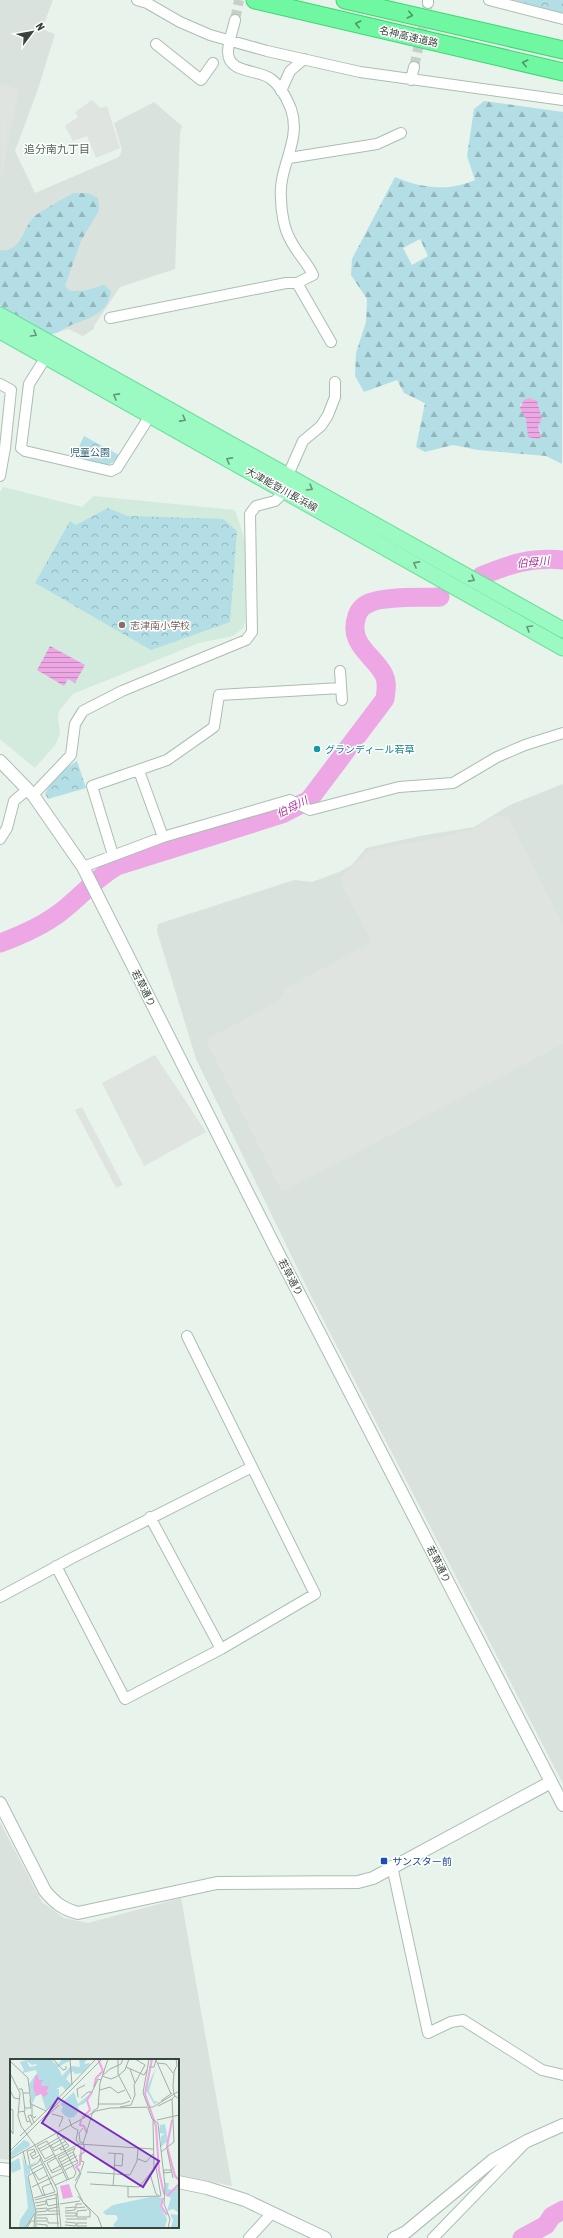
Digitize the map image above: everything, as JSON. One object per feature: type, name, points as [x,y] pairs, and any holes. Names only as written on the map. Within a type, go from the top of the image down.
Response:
[{"type":"highway","name":"名神高速道路","points":[[254,0],[563,72]]},
{"type":"highway","name":"名神高速道路","points":[[345,0],[563,50]]},
{"type":"main road","name":"大津能登川長浜線","points":[[0,315],[285,490],[563,648]]},
{"type":"main road","name":"大津能登川長浜線","points":[[0,331],[46,357],[288,475],[563,630]]},
{"type":"street","points":[[137,0],[147,3],[194,28],[230,40],[304,59],[360,72],[563,100]]},
{"type":"street","points":[[489,0],[563,19]]},
{"type":"street","points":[[110,318],[286,283],[297,283],[313,275],[289,238],[286,227],[281,188],[289,158],[295,124],[291,110],[281,90],[266,76],[239,68],[232,64],[228,53],[235,20]]},
{"type":"street","points":[[156,44],[201,80],[213,63]]},
{"type":"street","points":[[281,90],[290,71],[304,59]]},
{"type":"street","points":[[411,80],[414,67]]},
{"type":"street","points":[[289,158],[377,144],[401,133]]},
{"type":"street","points":[[297,283],[331,342]]},
{"type":"street","points":[[46,357],[29,384],[21,448],[25,451],[111,471],[117,468],[153,410]]},
{"type":"street","points":[[0,839],[7,828],[14,801],[31,792],[71,755],[75,724],[83,711],[122,691],[246,640],[252,632],[253,613],[250,514],[256,506],[275,501],[285,490],[288,475],[303,441],[321,426],[328,415],[335,397],[335,382]]},
{"type":"street","points":[[0,384],[11,390],[0,476]]},
{"type":"street","points":[[340,671],[342,700]]},
{"type":"street","points":[[113,856],[91,788],[167,760],[214,727],[219,695],[341,688]]},
{"type":"street","points":[[86,872],[113,856],[163,837],[290,800],[310,810],[400,787],[453,783],[497,757],[525,745],[563,733]]},
{"type":"street","name":"若草通り","points":[[0,761],[31,792],[86,872],[277,1251],[563,1805]]},
{"type":"street","points":[[139,771],[163,837]]},
{"type":"street","points":[[56,1566],[125,1699],[221,1649],[315,1594],[188,1336]]},
{"type":"street","points":[[0,1597],[56,1566],[252,1467]]},
{"type":"street","points":[[150,1518],[221,1649]]},
{"type":"street","points":[[0,1803],[45,1891],[54,1902],[67,1910],[78,1913],[217,1883],[358,1882],[373,1878],[392,1866],[551,1782]]},
{"type":"street","points":[[392,1866],[428,2032],[451,2022],[463,2020],[542,2070],[563,2075]]},
{"type":"street","points":[[394,2238],[415,2225],[493,2160],[563,2125]]},
{"type":"street","points":[[433,2238],[527,2142]]},
{"type":"street","points":[[0,2169],[10,2170]]},
{"type":"street","points":[[179,2182],[207,2188],[245,2200],[326,2238]]},
{"type":"street","points":[[249,2238],[272,2213]]},
{"type":"shaded area","points":[[0,0],[53,0],[42,29],[55,34],[38,89],[15,151],[35,193],[119,157],[122,150],[114,123],[154,102],[182,126],[180,133],[175,269],[120,287],[94,326],[94,329],[83,336],[68,329],[50,335],[0,306]]},
{"type":"shaded area","points":[[2,84],[19,89],[1,179],[0,85]]},
{"type":"shaded area","points":[[92,100],[100,108],[107,106],[120,148],[96,158],[87,136],[73,141],[65,126],[78,117],[75,112]]},
{"type":"shaded area","points":[[529,398],[537,401],[542,419],[538,426],[541,437],[538,439],[528,437],[526,419],[520,408],[524,400]]},
{"type":"shaded area","name":"志津南小学校","points":[[3,487],[82,507],[94,496],[235,510],[245,541],[245,621],[243,628],[233,636],[199,643],[73,694],[59,711],[58,718],[60,734],[55,745],[35,768],[0,739],[0,492]]},
{"type":"shaded area","points":[[50,646],[85,665],[75,683],[68,679],[64,686],[37,670]]},
{"type":"shaded area","points":[[563,784],[563,1784],[311,1296],[196,1059],[157,931],[158,924],[294,880],[312,882],[339,872],[352,865],[366,848],[420,836],[474,827],[510,805]]},
{"type":"shaded area","points":[[507,815],[563,924],[563,1044],[282,1192],[206,1040],[280,1000],[286,988],[372,942],[340,882],[341,877],[370,850],[447,836],[475,829],[490,817]]},
{"type":"shaded area","points":[[155,1055],[206,1132],[144,1166],[102,1083]]},
{"type":"shaded area","points":[[82,1107],[123,1185],[116,1188],[75,1110]]},
{"type":"shaded area","points":[[0,1822],[42,1902],[64,1918],[88,1923],[181,1898],[232,2186],[179,2175],[179,2059],[10,2059],[10,2160],[0,2159]]},
{"type":"green space","points":[[514,0],[563,0],[563,14]]},
{"type":"green space","points":[[484,101],[563,112],[562,464],[546,456],[478,450],[453,445],[425,452],[416,447],[425,403],[404,393],[397,380],[364,392],[355,376],[356,353],[366,322],[367,299],[351,275],[352,259],[395,177],[414,184],[435,187],[455,186],[475,180],[467,156],[474,109]],"holes":[[[420,239],[428,256],[412,265],[403,248]],[[520,404],[539,405],[538,409],[542,419],[538,426],[541,433],[528,437],[528,425]]]},
{"type":"green space","points":[[74,193],[88,193],[98,198],[99,210],[81,241],[65,286],[70,291],[83,291],[104,285],[111,291],[106,305],[101,311],[90,318],[56,333],[46,333],[25,322],[0,305],[0,250],[13,248],[21,239],[35,216]]},
{"type":"green space","name":"児童公園","points":[[84,436],[119,455],[114,461],[104,466],[73,460]]},
{"type":"green space","points":[[108,508],[127,516],[223,519],[237,531],[230,622],[151,650],[35,583],[70,521],[76,525]]},
{"type":"green space","points":[[77,761],[86,788],[48,799],[45,794],[47,789],[63,771]]},
{"type":"waterway","name":"伯母川","points":[[481,576],[521,562],[551,559],[563,560]]},
{"type":"waterway","name":"伯母川","points":[[0,943],[32,930],[55,916],[102,876],[117,866],[282,814],[309,800],[385,699],[386,684],[384,675],[363,648],[356,634],[355,626],[359,611],[367,604],[378,600],[440,597]]},
{"type":"waterway","points":[[522,2238],[546,2225],[552,2216],[563,2210]]},
{"type":"tunnel","points":[[235,20],[239,0]]},
{"type":"tunnel","points":[[414,67],[428,3]]},
{"type":"place","name":"志津南小学校","points":[[122,625]]},
{"type":"place","name":"グランディール若草","points":[[317,749]]},
{"type":"place","name":"サンスター前","points":[[384,1861]]},
{"type":"district","name":"追分南九丁目","points":[[57,149]]}]
